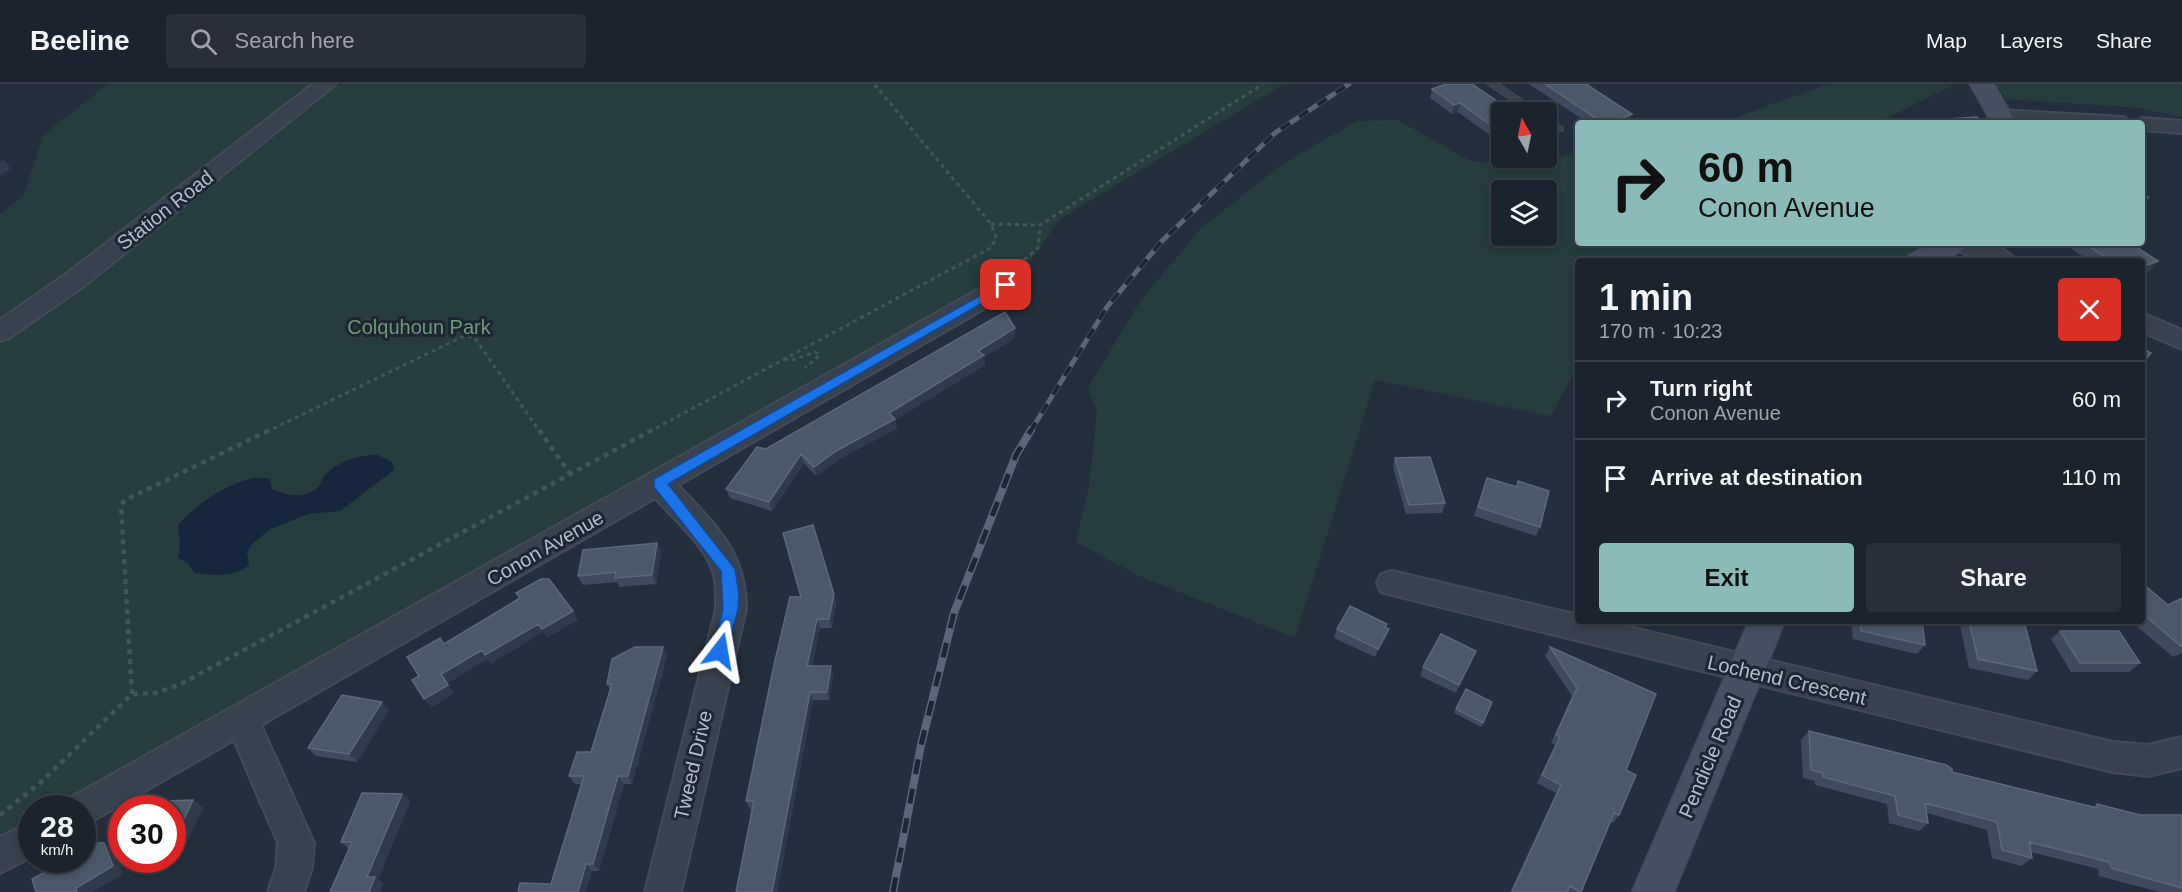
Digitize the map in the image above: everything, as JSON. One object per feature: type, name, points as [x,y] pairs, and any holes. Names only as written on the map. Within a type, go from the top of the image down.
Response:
[{"type":"street","name":"Station Road","points":[[0,332],[75,280],[326,84]]},
{"type":"street","points":[[1982,84],[2002,120]]},
{"type":"street","points":[[2145,124],[2182,127]]},
{"type":"street","points":[[1925,258],[1948,246]]},
{"type":"street","points":[[1971,246],[1997,258]]},
{"type":"street","name":"Conon Avenue","points":[[96,801],[1006,285]]},
{"type":"street","points":[[2145,323],[2182,340]]},
{"type":"street","name":"Tweed Drive","points":[[659,483],[719,554],[728,569],[732,594],[663,892]]},
{"type":"street","name":"Lochend Crescent","points":[[1392,583],[2113,758],[2147,763],[2170,758],[2182,752]]},
{"type":"street","name":"Pendicle Road","points":[[1653,892],[1766,624]]},
{"type":"street","points":[[242,719],[296,843],[297,857],[293,878],[286,892]]},
{"type":"street","points":[[0,856],[18,846]]},
{"type":"lane","points":[[1492,84],[1520,102]]},
{"type":"path","points":[[0,815],[39,784],[132,694],[155,693],[179,686],[992,247],[996,237],[991,224],[874,84]]},
{"type":"path","points":[[991,224],[1040,225],[1263,84]]},
{"type":"path","points":[[1006,285],[1013,270],[1038,248],[1040,225]]},
{"type":"path","points":[[132,694],[121,506],[125,501],[464,336],[474,337],[570,474]]},
{"type":"path","points":[[786,358],[789,362],[815,352],[820,355],[801,371],[822,391]]},
{"type":"green space","name":"Colquhoun Park","points":[[108,84],[322,84],[213,181],[328,90],[341,84],[1284,84],[1060,219],[1023,271],[84,795],[18,795],[18,833],[0,843],[0,343],[18,333],[0,340],[0,214],[23,196],[44,134]]},
{"type":"green space","points":[[1828,84],[1956,84],[1882,120],[1728,120]]},
{"type":"green space","points":[[1996,84],[2182,84],[2182,117],[2139,108],[2006,99]]},
{"type":"green space","points":[[1398,120],[1472,162],[1491,162],[1491,168],[1557,168],[1557,157],[1569,154],[1575,156],[1575,246],[1930,246],[1904,258],[1575,258],[1575,371],[1551,416],[1375,380],[1295,638],[1139,576],[1076,542],[1089,487],[1097,411],[1088,388],[1140,301],[1201,228],[1279,167],[1357,121]]},
{"type":"water","points":[[378,455],[392,462],[394,470],[340,511],[308,514],[270,529],[251,545],[247,552],[249,565],[243,569],[223,575],[194,573],[188,563],[178,558],[180,544],[178,525],[207,499],[220,491],[247,480],[259,478],[270,479],[272,489],[288,495],[305,494],[318,488],[326,474],[343,462],[357,457]]},
{"type":"building","points":[[1446,84],[1472,84],[1498,102],[1491,102],[1491,125],[1460,103],[1454,105],[1432,89]]},
{"type":"building","points":[[1545,84],[1586,84],[1632,114],[1618,120],[1599,120]]},
{"type":"building","points":[[1977,117],[1980,120],[1933,120]]},
{"type":"building","points":[[2088,246],[2135,246],[2158,261],[2145,266],[2145,258],[2106,258]]},
{"type":"building","points":[[1005,312],[1015,328],[978,351],[984,355],[889,413],[895,419],[836,451],[814,467],[801,454],[769,502],[726,489],[757,447],[766,449]]},
{"type":"building","points":[[2145,350],[2151,353],[2145,360]]},
{"type":"building","points":[[1430,457],[1445,503],[1409,505],[1395,458]]},
{"type":"building","points":[[1487,478],[1517,487],[1518,481],[1549,491],[1540,527],[1478,507]]},
{"type":"building","points":[[813,525],[834,594],[829,619],[817,619],[807,666],[831,666],[827,692],[810,692],[772,892],[736,892],[754,801],[746,801],[774,665],[790,597],[801,597],[783,533]]},
{"type":"building","points":[[657,543],[652,575],[615,578],[616,572],[578,576],[583,550]]},
{"type":"building","points":[[541,579],[549,579],[573,611],[542,629],[538,624],[485,655],[482,650],[441,674],[448,685],[424,699],[412,680],[419,676],[407,657],[440,638],[444,644],[520,598],[516,593]]},
{"type":"building","points":[[2145,586],[2168,605],[2182,598],[2182,647],[2145,616]]},
{"type":"building","points":[[1350,606],[1387,624],[1385,627],[1389,629],[1378,649],[1337,629]]},
{"type":"building","points":[[1860,624],[1922,624],[1925,645],[1861,631]]},
{"type":"building","points":[[1970,624],[2025,624],[2037,671],[1978,659]]},
{"type":"building","points":[[2060,631],[2119,631],[2140,663],[2080,663]]},
{"type":"building","points":[[1441,634],[1476,651],[1459,685],[1423,667]]},
{"type":"building","points":[[635,647],[663,647],[628,776],[618,776],[593,864],[586,864],[578,892],[518,892],[520,883],[551,884],[584,776],[569,776],[577,752],[591,752],[612,684],[607,684],[612,659]]},
{"type":"building","points":[[1550,647],[1656,694],[1626,770],[1636,775],[1619,815],[1614,813],[1581,892],[1570,886],[1567,892],[1512,892],[1561,785],[1542,775],[1560,737],[1556,735],[1577,688]]},
{"type":"building","points":[[1466,689],[1492,702],[1483,723],[1456,709]]},
{"type":"building","points":[[342,695],[382,702],[349,754],[308,748]]},
{"type":"building","points":[[1809,731],[1946,765],[1952,769],[1952,772],[2097,808],[2097,804],[2140,815],[2182,815],[2182,888],[2111,868],[2109,862],[2029,842],[2032,858],[2002,850],[1997,822],[1925,803],[1928,823],[1898,815],[1895,796],[1823,777],[1823,773],[1811,770]]},
{"type":"building","points":[[362,793],[402,794],[367,877],[375,877],[369,892],[330,892],[352,842],[341,842]]},
{"type":"building","points":[[186,800],[193,800],[186,815]]},
{"type":"building","points":[[96,843],[104,843],[108,853],[108,869],[76,888],[77,892],[36,892],[32,879],[43,873],[96,873]]},
{"type":"railway","points":[[1030,432],[1107,307],[1161,242],[1275,133],[1349,84]]},
{"type":"railway","points":[[893,892],[921,745],[954,613],[1016,455],[1031,430]]},
{"type":"route","points":[[720,651],[732,594],[728,569],[711,544],[659,483],[1006,285]]}]
